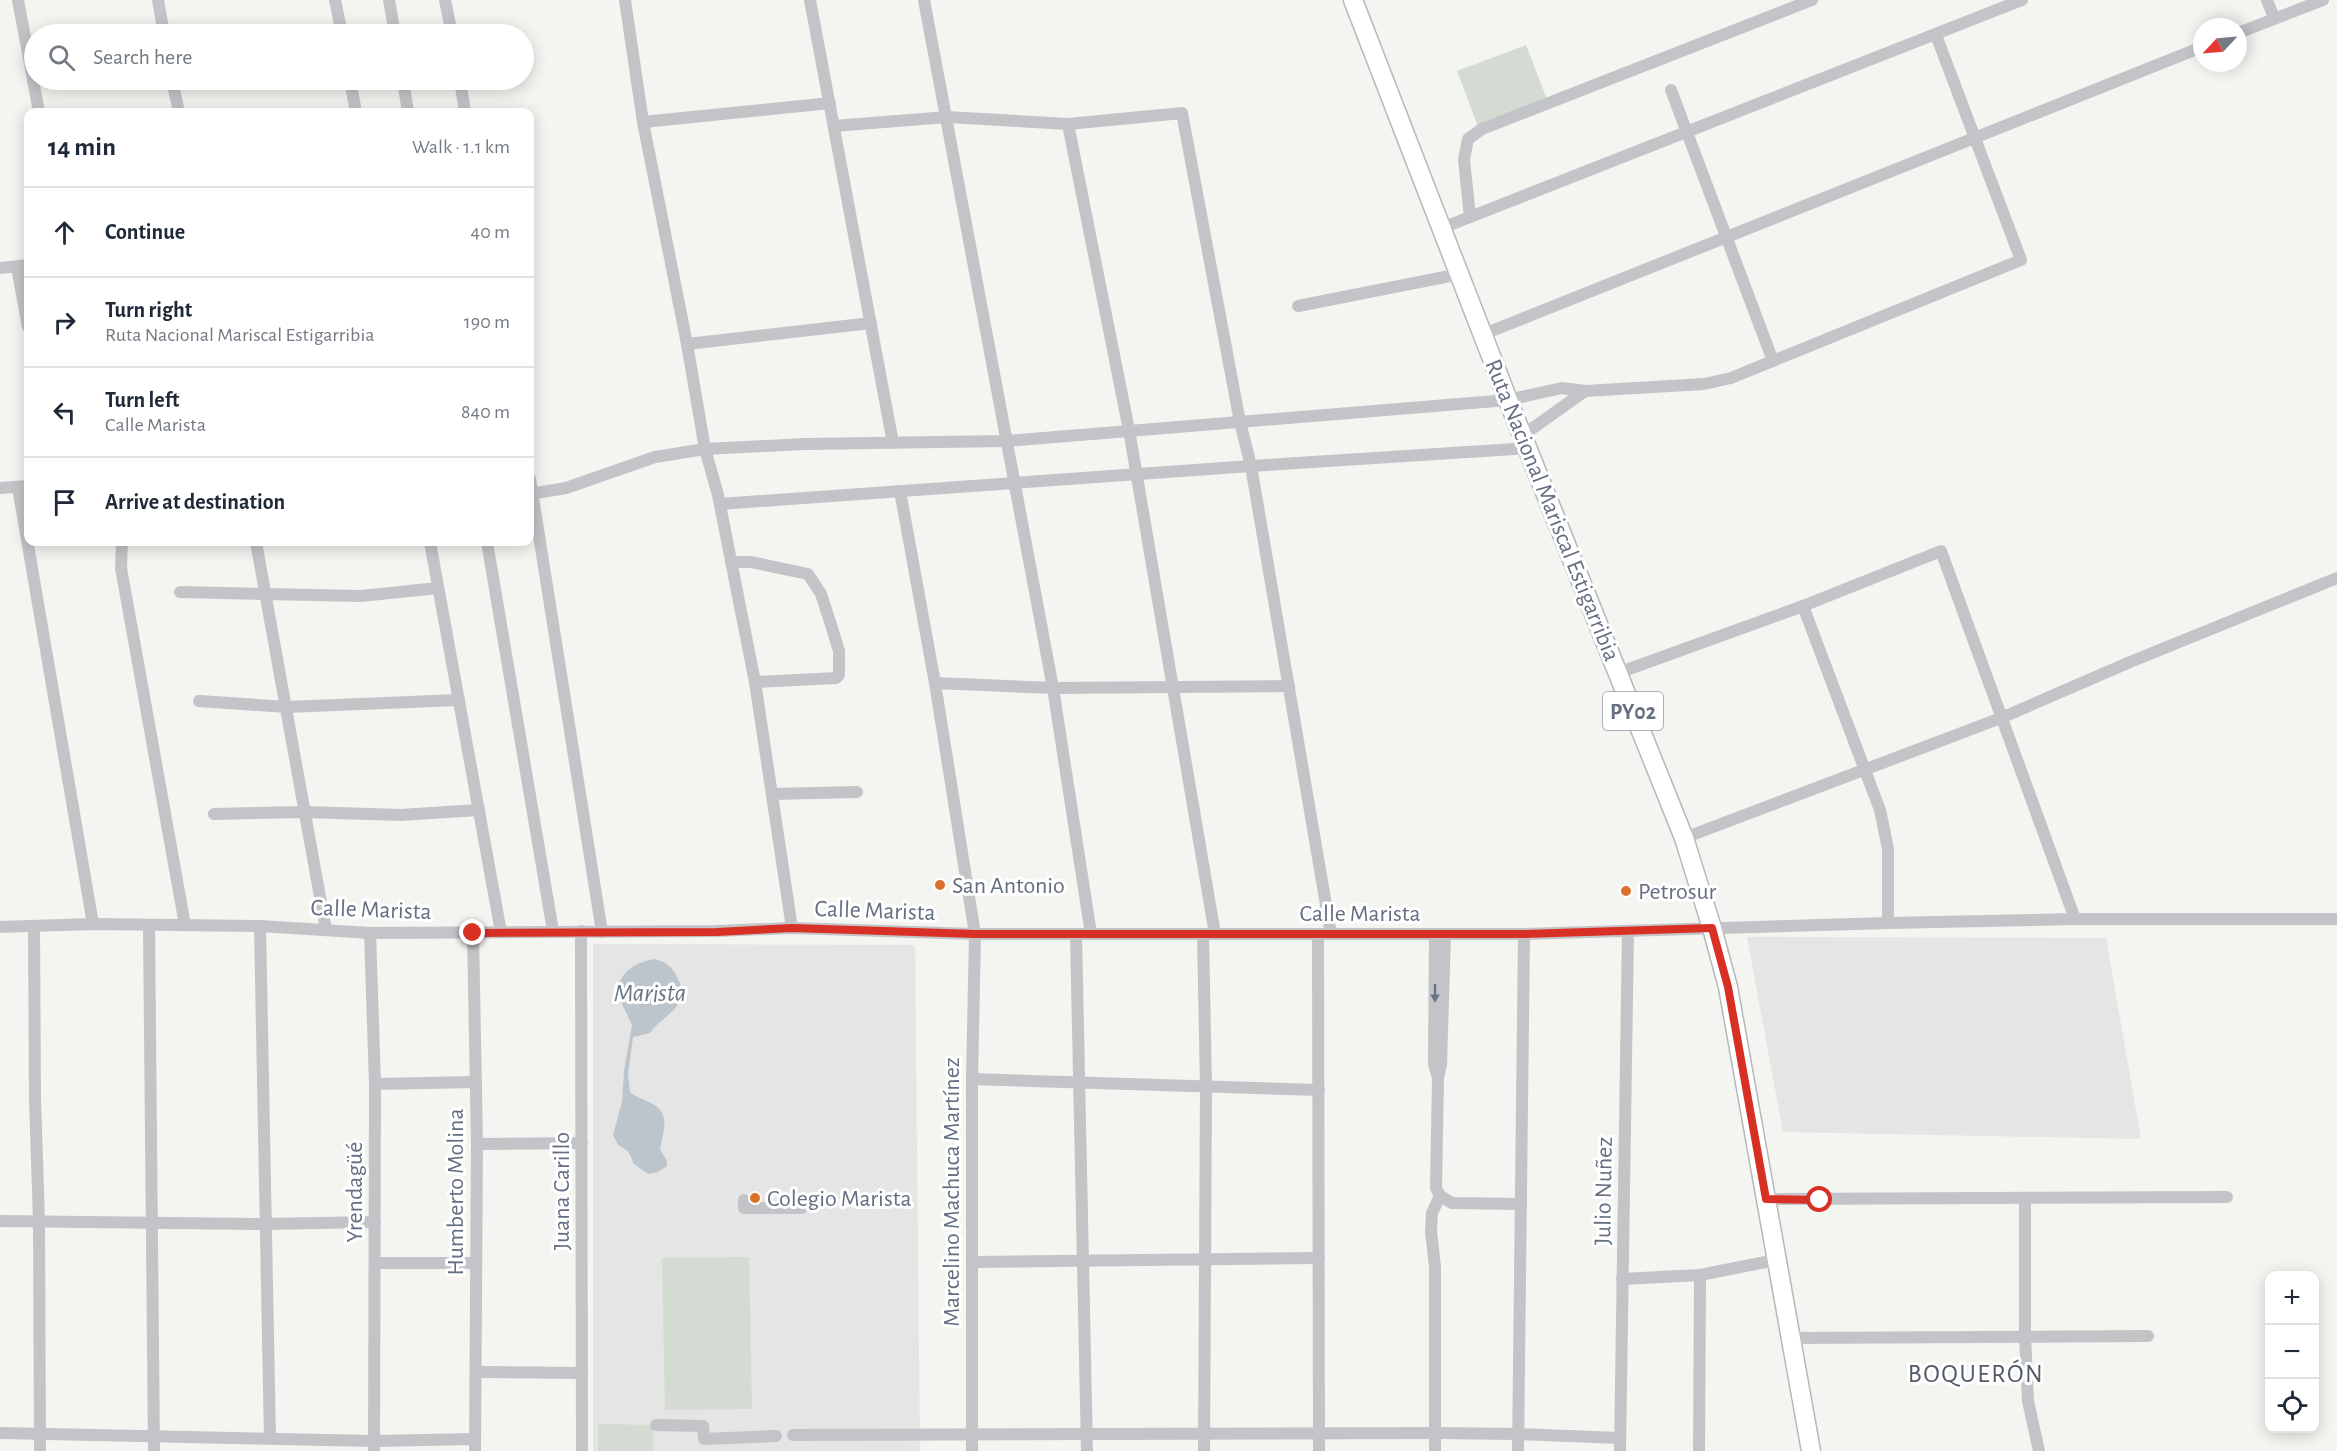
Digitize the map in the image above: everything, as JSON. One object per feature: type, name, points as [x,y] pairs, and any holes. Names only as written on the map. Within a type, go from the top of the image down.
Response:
[{"type":"main road","name":"Ruta Nacional Mariscal Estigarribia","points":[[1353,0],[1508,400],[1684,838],[1728,987],[1811,1451]]},
{"type":"street","points":[[18,0],[24,32]]},
{"type":"street","points":[[158,0],[162,24]]},
{"type":"street","points":[[335,0],[340,24]]},
{"type":"street","points":[[389,0],[393,24]]},
{"type":"street","points":[[445,0],[450,24]]},
{"type":"street","points":[[625,0],[643,122],[687,344],[705,449],[720,504],[755,682],[792,928]]},
{"type":"street","points":[[810,0],[893,443]]},
{"type":"street","points":[[924,0],[1053,688],[1091,934]]},
{"type":"street","points":[[1470,217],[1464,160],[1468,140],[1482,129],[1812,0]]},
{"type":"street","points":[[1442,228],[2022,0]]},
{"type":"street","points":[[2267,0],[2274,18]]},
{"type":"street","points":[[2247,29],[2323,0]]},
{"type":"street","points":[[534,493],[566,488],[655,457],[705,449],[805,444],[1006,441],[1508,400],[1562,388],[1585,391],[1704,384],[1731,378],[2021,260],[1936,35]]},
{"type":"street","points":[[1484,334],[2193,51]]},
{"type":"street","points":[[35,90],[38,108]]},
{"type":"street","points":[[174,90],[178,108]]},
{"type":"street","points":[[352,90],[355,108]]},
{"type":"street","points":[[405,90],[407,108]]},
{"type":"street","points":[[462,90],[464,108]]},
{"type":"street","points":[[1671,90],[1773,361]]},
{"type":"street","points":[[643,122],[830,103]]},
{"type":"street","points":[[834,126],[947,117],[1068,124],[1182,113],[1240,422],[1251,466],[1289,686],[1325,934],[1319,1090],[1319,1451]]},
{"type":"street","points":[[1068,124],[1130,430],[1174,688],[1209,934],[1204,1451]]},
{"type":"street","points":[[0,268],[23,266]]},
{"type":"street","points":[[1298,306],[1460,274]]},
{"type":"street","points":[[687,344],[871,323]]},
{"type":"street","points":[[720,504],[1137,475],[1526,442],[1585,391]]},
{"type":"street","points":[[0,488],[23,487]]},
{"type":"street","name":"Marcelino Machuca Martínez","points":[[900,491],[935,683],[975,934],[972,1079],[972,1451]]},
{"type":"street","points":[[534,512],[602,932]]},
{"type":"street","points":[[32,546],[93,924]]},
{"type":"street","points":[[122,546],[121,568],[185,926]]},
{"type":"street","points":[[257,546],[326,930]]},
{"type":"street","points":[[431,546],[501,932]]},
{"type":"street","points":[[488,546],[553,931]]},
{"type":"street","points":[[1618,673],[1803,606],[1941,551],[2075,920]]},
{"type":"street","points":[[731,562],[751,562],[808,574],[821,594],[839,651],[839,675],[836,678],[755,682]]},
{"type":"street","points":[[1684,838],[2001,718],[2130,662],[2337,578]]},
{"type":"street","points":[[180,592],[361,596],[438,588]]},
{"type":"street","points":[[1803,606],[1880,810],[1888,849],[1888,923]]},
{"type":"street","points":[[935,683],[1053,688],[1289,686]]},
{"type":"street","points":[[199,701],[287,707],[459,700]]},
{"type":"street","points":[[772,794],[857,792]]},
{"type":"street","points":[[214,814],[305,812],[400,815],[479,810]]},
{"type":"street","name":"Calle Marista","points":[[0,926],[93,924],[260,926],[370,933],[717,932],[792,928],[975,934],[1524,934],[1888,923],[2337,920]]},
{"type":"street","points":[[149,925],[154,1451]]},
{"type":"street","points":[[34,926],[40,1451]]},
{"type":"street","points":[[260,926],[264,1224],[270,1439]]},
{"type":"street","name":"Juana Carillo","points":[[581,931],[582,1451]]},
{"type":"street","name":"Julio Nuñez","points":[[1620,1445],[1628,931]]},
{"type":"street","name":"Yrendagüé","points":[[370,933],[375,1084],[374,1446]]},
{"type":"street","name":"Humberto Molina","points":[[473,933],[477,1144],[475,1445]]},
{"type":"street","points":[[1076,934],[1081,1083],[1087,1451]]},
{"type":"street","points":[[1440,934],[1434,1064],[1438,1078],[1436,1188],[1440,1196],[1452,1203],[1521,1204]]},
{"type":"street","points":[[1518,1451],[1524,934]]},
{"type":"street","points":[[972,1079],[1319,1090]]},
{"type":"street","points":[[375,1084],[476,1082]]},
{"type":"street","points":[[477,1144],[582,1143]]},
{"type":"street","points":[[1434,1451],[1436,1433],[1435,1267],[1431,1231],[1432,1213],[1440,1196]]},
{"type":"street","points":[[1766,1199],[2228,1197]]},
{"type":"street","points":[[2025,1198],[2025,1336],[2028,1401],[2039,1451]]},
{"type":"street","points":[[744,1200],[744,1208],[802,1208]]},
{"type":"street","points":[[0,1221],[264,1224],[375,1222]]},
{"type":"street","points":[[973,1262],[1319,1258]]},
{"type":"street","points":[[1622,1279],[1700,1275],[1776,1260]]},
{"type":"street","points":[[375,1263],[476,1263]]},
{"type":"street","points":[[1699,1451],[1700,1275]]},
{"type":"street","points":[[1790,1338],[2148,1336]]},
{"type":"street","points":[[476,1372],[582,1373]]},
{"type":"street","points":[[656,1425],[703,1426],[704,1439],[776,1436]]},
{"type":"street","points":[[0,1433],[270,1439],[374,1446],[475,1445]]},
{"type":"street","points":[[793,1436],[1436,1433],[1518,1434],[1620,1445]]},
{"type":"shaded area","points":[[1526,45],[1548,102],[1479,129],[1457,71]]},
{"type":"shaded area","points":[[1747,937],[2106,938],[2141,1139],[1783,1132]]},
{"type":"shaded area","name":"Colegio Marista","points":[[593,944],[915,945],[920,1451],[593,1451]]},
{"type":"shaded area","points":[[749,1257],[752,1409],[665,1410],[662,1258]]},
{"type":"shaded area","points":[[598,1424],[653,1425],[653,1451],[598,1451]]},
{"type":"water","name":"Marista","points":[[654,959],[666,963],[674,971],[681,989],[681,997],[674,1010],[650,1033],[633,1037],[628,1074],[630,1092],[658,1107],[664,1118],[660,1149],[667,1161],[667,1166],[658,1172],[648,1174],[634,1164],[628,1151],[618,1145],[613,1135],[622,1102],[624,1071],[632,1025],[616,991],[622,978],[630,969]]},
{"type":"place","name":"San Antonio","points":[[940,885]]},
{"type":"place","name":"Petrosur","points":[[1626,891]]},
{"type":"place","name":"Colegio Marista","points":[[755,1198]]},
{"type":"district","name":"BOQUERÓN","points":[[1976,1373]]},
{"type":"route","points":[[473,933],[717,932],[792,928],[975,934],[1524,934],[1712,928],[1728,987],[1766,1199],[1820,1200]]}]
